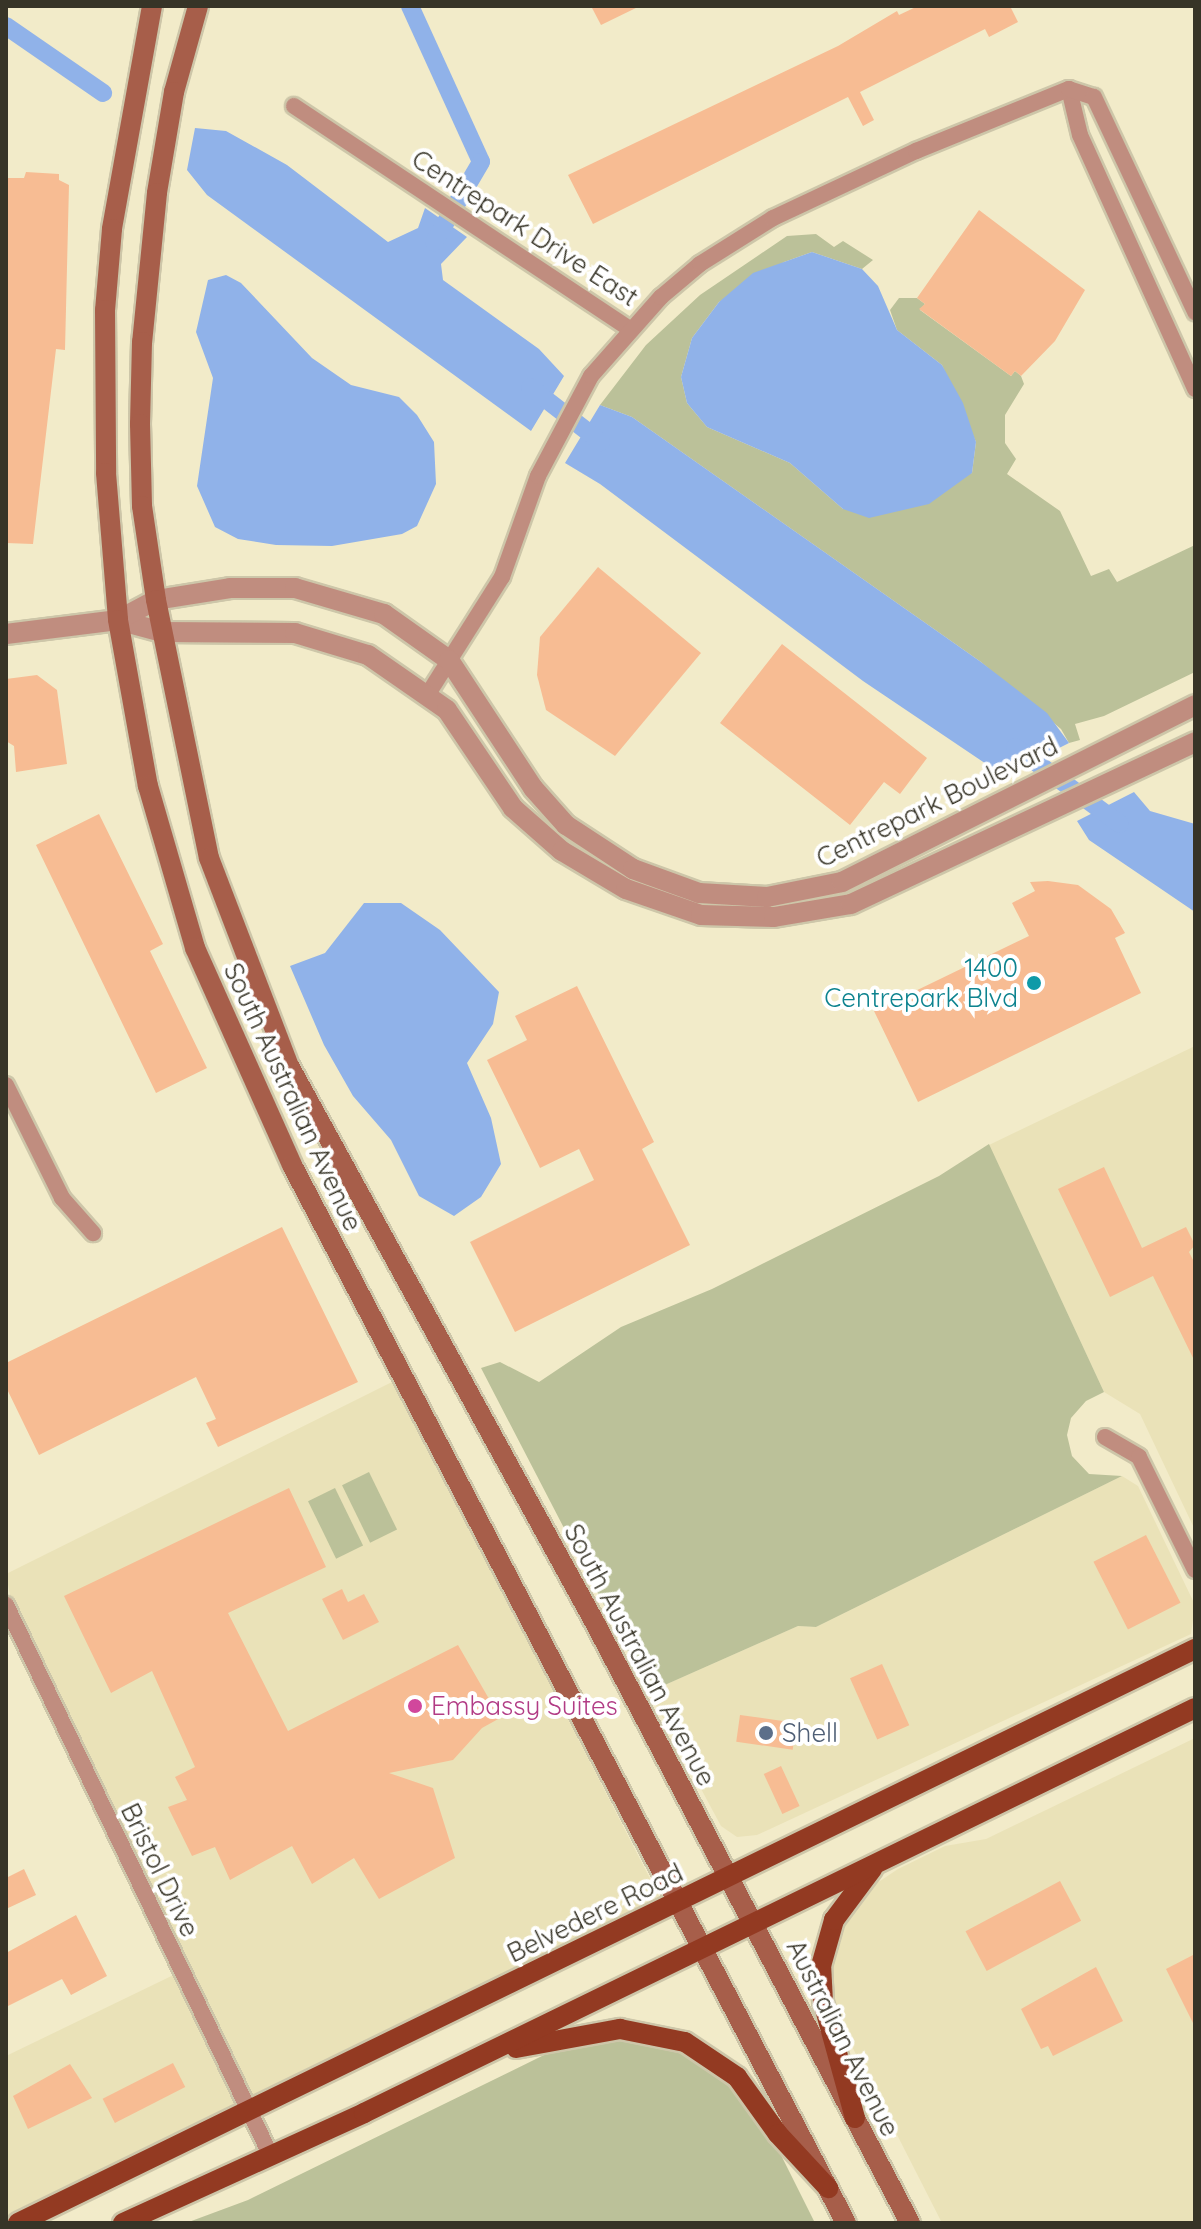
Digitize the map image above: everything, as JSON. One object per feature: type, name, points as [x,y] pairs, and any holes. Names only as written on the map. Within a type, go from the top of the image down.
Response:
[{"type":"main road","name":"South Australian Avenue","points":[[152,6],[121,161],[105,310],[106,473],[118,620],[156,812],[195,948],[245,1067],[680,1900]]},
{"type":"main road","name":"South Australian Avenue","points":[[198,6],[174,92],[142,342],[142,506],[162,632],[209,858],[288,1064],[729,1876]]},
{"type":"main road","name":"Belvedere Road","points":[[18,2223],[1195,1649]]},
{"type":"main road","points":[[123,2223],[481,2056],[1195,1708]]},
{"type":"main road","points":[[855,2118],[823,2002],[821,1966],[834,1920],[879,1862]]},
{"type":"main road","name":"Australian Avenue","points":[[729,1876],[910,2223]]},
{"type":"main road","points":[[680,1900],[846,2223]]},
{"type":"main road","points":[[481,2056],[604,2030],[670,2036],[699,2049],[737,2077],[778,2134],[828,2188]]},
{"type":"street","points":[[1069,89],[1094,97],[1195,312]]},
{"type":"street","points":[[1069,89],[1080,135],[1195,389]]},
{"type":"street","name":"Centrepark Drive East","points":[[294,106],[630,329],[700,264],[773,218],[916,151],[1069,89]]},
{"type":"street","points":[[428,694],[502,577],[538,476],[591,376],[630,329]]},
{"type":"street","name":"Centrepark Boulevard","points":[[118,620],[156,600],[262,587],[326,595],[384,614],[449,660],[533,788],[566,825],[633,869],[699,893],[767,897],[842,882],[1195,705]]},
{"type":"street","name":"Centrepark Boulevard","points":[[118,620],[162,632],[273,630],[320,638],[368,655],[428,694],[462,729],[513,808],[562,851],[626,889],[701,915],[774,917],[851,904],[1021,827],[1195,742]]},
{"type":"street","points":[[6,634],[118,620]]},
{"type":"street","points":[[6,1085],[62,1198],[93,1233]]},
{"type":"street","points":[[1105,1437],[1139,1457],[1195,1570]]},
{"type":"street","name":"Bristol Drive","points":[[6,1605],[271,2156]]},
{"type":"shaded area","points":[[1195,1046],[1195,1530],[1140,1414],[1104,1392],[989,1145]]},
{"type":"shaded area","points":[[394,1381],[659,1896],[6,2220],[6,2056],[188,1968],[11,1600],[6,1574]]},
{"type":"shaded area","points":[[1122,1476],[1138,1486],[1195,1605],[1191,1634],[757,1835],[737,1837],[721,1826],[649,1692],[798,1626],[816,1627]]},
{"type":"shaded area","points":[[1195,1738],[1195,2223],[942,2223],[838,2019],[830,1976],[840,1929],[871,1887],[898,1869],[945,1846],[986,1839]]},
{"type":"green space","points":[[816,234],[834,247],[843,241],[873,260],[862,269],[812,252],[784,262],[719,302],[692,338],[681,377],[687,403],[707,427],[790,463],[843,509],[972,473],[976,442],[942,365],[897,330],[890,310],[899,298],[917,298],[925,304],[920,310],[1011,376],[1015,371],[1021,376],[1024,384],[1005,415],[1005,443],[1016,459],[1007,474],[1060,511],[1091,576],[1109,569],[1117,582],[1195,545],[1195,672],[1104,716],[1075,724],[1080,740],[1069,743],[1061,729],[981,662],[632,417],[600,405],[646,345],[700,295],[787,236]]},
{"type":"green space","points":[[989,1144],[1104,1392],[1086,1401],[1071,1418],[1067,1435],[1072,1456],[1089,1474],[1122,1476],[816,1627],[798,1626],[649,1692],[481,1368],[500,1362],[539,1382],[621,1327],[712,1289],[939,1176]]},
{"type":"green space","points":[[369,1472],[397,1530],[370,1543],[342,1485]]},
{"type":"green space","points":[[335,1488],[363,1546],[336,1559],[308,1501]]},
{"type":"green space","points":[[616,2038],[672,2046],[721,2072],[764,2121],[815,2223],[186,2223],[248,2200],[544,2055]]},
{"type":"water","points":[[195,128],[226,131],[287,165],[388,242],[418,228],[425,208],[467,237],[441,264],[443,280],[539,349],[564,376],[531,431],[207,195],[187,170]]},
{"type":"water","points":[[812,252],[862,269],[878,286],[897,330],[942,365],[963,403],[976,442],[972,473],[929,504],[869,518],[843,509],[790,463],[707,427],[687,403],[681,377],[692,338],[719,302],[753,273]]},
{"type":"water","points":[[226,275],[241,283],[312,358],[351,385],[399,397],[417,415],[434,442],[436,484],[417,526],[402,534],[332,546],[276,545],[238,539],[215,527],[197,486],[213,378],[196,332],[208,280]]},
{"type":"water","points":[[600,405],[632,417],[981,662],[1047,713],[1069,743],[1004,776],[863,681],[600,484],[565,463]]},
{"type":"water","points":[[1134,792],[1150,811],[1195,824],[1195,912],[1089,840],[1077,821]]},
{"type":"water","points":[[364,903],[401,903],[440,930],[499,992],[493,1024],[467,1063],[491,1118],[501,1164],[481,1197],[454,1216],[419,1196],[391,1140],[353,1096],[324,1045],[290,966],[325,953]]},
{"type":"building","points":[[591,6],[640,6],[601,25]]},
{"type":"building","points":[[918,6],[1010,6],[1018,22],[989,37],[985,29],[860,92],[874,120],[863,126],[848,97],[593,224],[568,175],[838,46],[897,11],[899,15]]},
{"type":"building","points":[[26,172],[59,174],[59,180],[69,185],[65,350],[56,349],[33,544],[6,543],[6,178],[24,178]]},
{"type":"building","points":[[979,210],[1085,290],[1055,341],[1021,376],[1015,371],[1011,376],[919,309],[925,304],[917,298]]},
{"type":"building","points":[[598,567],[701,653],[615,756],[546,710],[537,675],[540,637]]},
{"type":"building","points":[[782,644],[927,758],[900,794],[884,782],[850,825],[720,723]]},
{"type":"building","points":[[37,675],[57,690],[67,764],[16,772],[14,746],[6,741],[6,679]]},
{"type":"building","points":[[99,814],[163,944],[150,951],[207,1068],[156,1093],[36,845]]},
{"type":"building","name":"1400 Centrepark Blvd","points":[[1030,882],[1078,885],[1111,909],[1125,933],[1115,938],[1141,993],[918,1102],[874,1011],[1029,936],[1012,903],[1035,891]]},
{"type":"building","points":[[577,986],[654,1142],[642,1149],[690,1245],[515,1332],[470,1242],[594,1180],[579,1149],[540,1168],[487,1060],[527,1040],[515,1016]]},
{"type":"building","points":[[1104,1167],[1142,1248],[1186,1227],[1195,1245],[1189,1252],[1195,1264],[1195,1362],[1153,1276],[1110,1297],[1058,1189]]},
{"type":"building","points":[[282,1227],[358,1382],[218,1447],[206,1423],[216,1419],[196,1377],[39,1455],[6,1387],[6,1363]]},
{"type":"building","name":"Embassy Suites","points":[[289,1488],[326,1567],[228,1613],[288,1731],[458,1645],[500,1718],[482,1728],[453,1760],[389,1773],[433,1788],[455,1858],[379,1899],[354,1858],[312,1884],[292,1846],[230,1880],[215,1847],[192,1856],[168,1807],[187,1800],[175,1777],[195,1767],[152,1671],[111,1693],[64,1596]]},
{"type":"building","points":[[1146,1535],[1181,1603],[1128,1630],[1093,1562]]},
{"type":"building","points":[[342,1589],[348,1602],[364,1594],[379,1622],[343,1640],[322,1599]]},
{"type":"building","points":[[882,1664],[909,1725],[877,1739],[850,1678]]},
{"type":"building","name":"Shell","points":[[740,1715],[796,1723],[793,1750],[736,1742]]},
{"type":"building","points":[[781,1766],[800,1806],[782,1814],[764,1774]]},
{"type":"building","points":[[24,1869],[36,1895],[6,1909],[6,1878]]},
{"type":"building","points":[[1060,1881],[1081,1921],[987,1971],[966,1931]]},
{"type":"building","points":[[76,1915],[107,1976],[71,1995],[62,1979],[6,2007],[6,1953]]},
{"type":"building","points":[[1195,1954],[1195,2027],[1166,1969]]},
{"type":"building","points":[[1096,1967],[1123,2021],[1053,2056],[1048,2046],[1041,2049],[1021,2009]]},
{"type":"building","points":[[173,2063],[185,2087],[115,2123],[103,2099]]},
{"type":"building","points":[[70,2064],[92,2098],[28,2129],[13,2096]]},
{"type":"waterway","points":[[410,6],[481,162],[434,242]]},
{"type":"waterway","points":[[6,26],[103,93]]},
{"type":"waterway","points":[[530,387],[601,442]]},
{"type":"waterway","points":[[1015,747],[1120,824]]},
{"type":"place","name":"1400 Centrepark Blvd","points":[[1034,983]]},
{"type":"place","name":"Embassy Suites","points":[[415,1706]]},
{"type":"place","name":"Shell","points":[[766,1733]]}]
